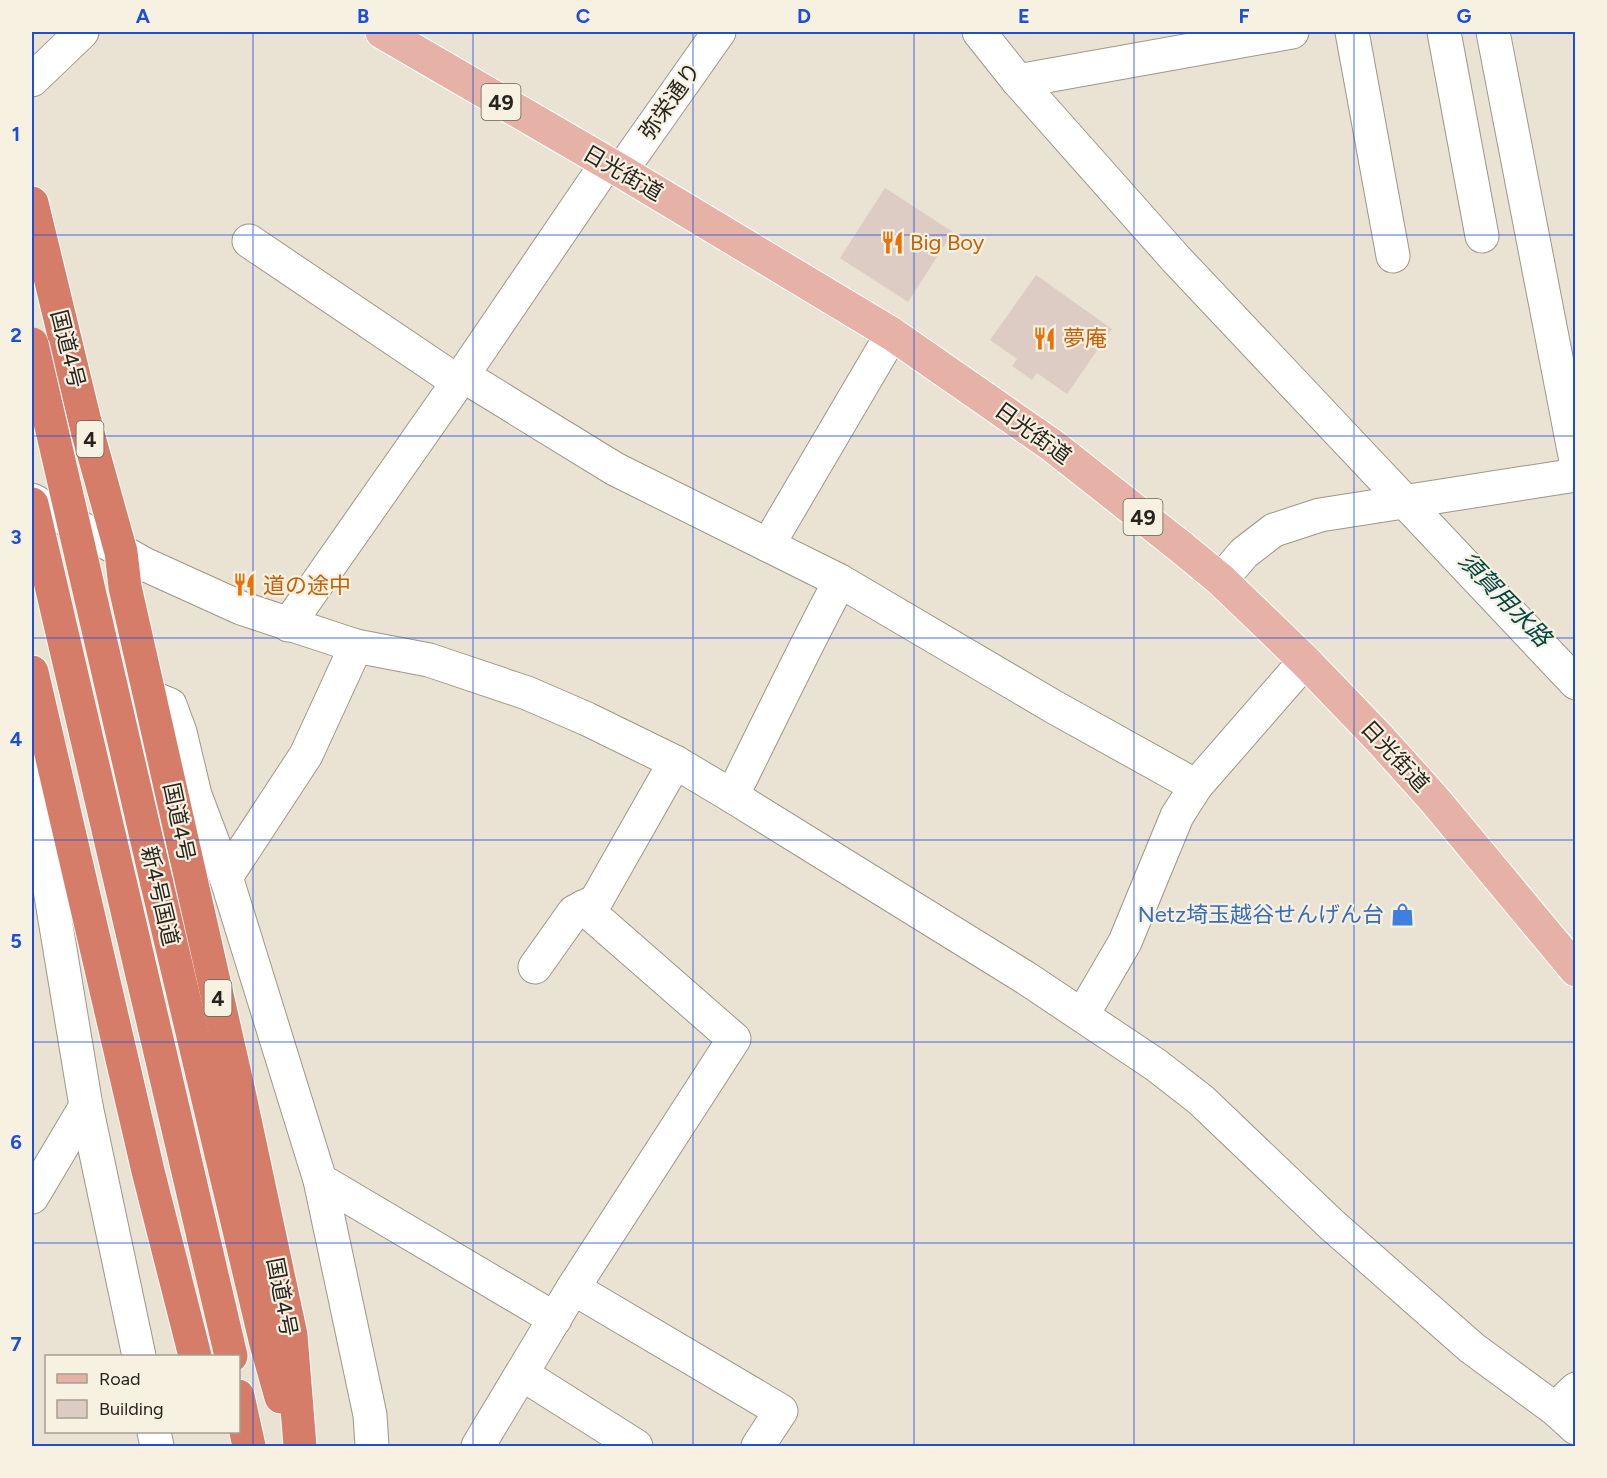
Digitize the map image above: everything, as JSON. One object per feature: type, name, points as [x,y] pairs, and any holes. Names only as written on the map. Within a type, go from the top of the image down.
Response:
[{"type":"highway","name":"国道4号","points":[[32,203],[87,430],[121,552],[125,586],[291,1335],[300,1446]]},
{"type":"highway","name":"新4号国道","points":[[32,344],[266,1344],[295,1446]]},
{"type":"highway","name":"新4号国道","points":[[32,502],[231,1355]]},
{"type":"highway","points":[[32,672],[148,1171],[195,1355]]},
{"type":"highway","points":[[240,1405],[249,1446]]},
{"type":"highway","points":[[227,1433],[236,1446]]},
{"type":"main road","name":"日光街道","points":[[382,32],[614,167],[892,334],[1053,446],[1221,580],[1305,661],[1433,798],[1575,970]]},
{"type":"street","points":[[32,80],[82,32]]},
{"type":"street","name":"弥栄通り","points":[[288,625],[460,378],[614,167],[719,32]]},
{"type":"street","points":[[979,32],[1018,81],[1176,259],[1575,683]]},
{"type":"street","points":[[1018,81],[1176,42],[1288,32]]},
{"type":"street","points":[[1352,32],[1393,256]]},
{"type":"street","points":[[1444,32],[1482,236]]},
{"type":"street","points":[[1493,32],[1575,461]]},
{"type":"street","points":[[249,241],[460,378],[615,469],[840,581],[1054,707],[1196,786]]},
{"type":"street","points":[[768,544],[892,334]]},
{"type":"street","points":[[1221,580],[1244,553],[1274,530],[1320,515],[1575,475]]},
{"type":"street","points":[[32,502],[144,564],[241,608],[356,646],[429,660],[527,693],[675,762],[1083,1014],[1156,1065],[1201,1100],[1332,1225],[1472,1348],[1569,1409]]},
{"type":"street","points":[[732,796],[840,581]]},
{"type":"street","points":[[226,878],[306,755],[356,646]]},
{"type":"street","points":[[1083,1014],[1125,942],[1177,816],[1196,786],[1305,661]]},
{"type":"street","points":[[151,697],[170,705],[180,732],[195,795],[226,878],[320,1180],[370,1415],[372,1446]]},
{"type":"street","points":[[49,744],[32,781],[86,1106],[139,1355]]},
{"type":"street","points":[[535,967],[574,912],[596,901],[675,762]]},
{"type":"street","points":[[478,1446],[573,1288],[734,1039],[583,907]]},
{"type":"street","points":[[34,1189],[86,1106]]},
{"type":"street","points":[[320,1180],[555,1319]]},
{"type":"street","points":[[573,1288],[781,1411],[758,1446]]},
{"type":"street","points":[[522,1374],[636,1446]]},
{"type":"street","points":[[1571,1446],[1575,1444]]},
{"type":"building","points":[[885,188],[953,232],[908,302],[840,258]]},
{"type":"building","points":[[1036,275],[1112,329],[1067,394],[1037,373],[1032,380],[1012,366],[1017,359],[990,340]]},
{"type":"place","name":"Big Boy","points":[[892,242]]},
{"type":"place","name":"夢庵","points":[[1045,338]]},
{"type":"place","name":"道の途中","points":[[245,585]]},
{"type":"place","name":"Netz埼玉越谷せんげん台","points":[[1402,914]]},
{"type":"water label","name":"須賀用水路","points":[[1505,599]]}]
